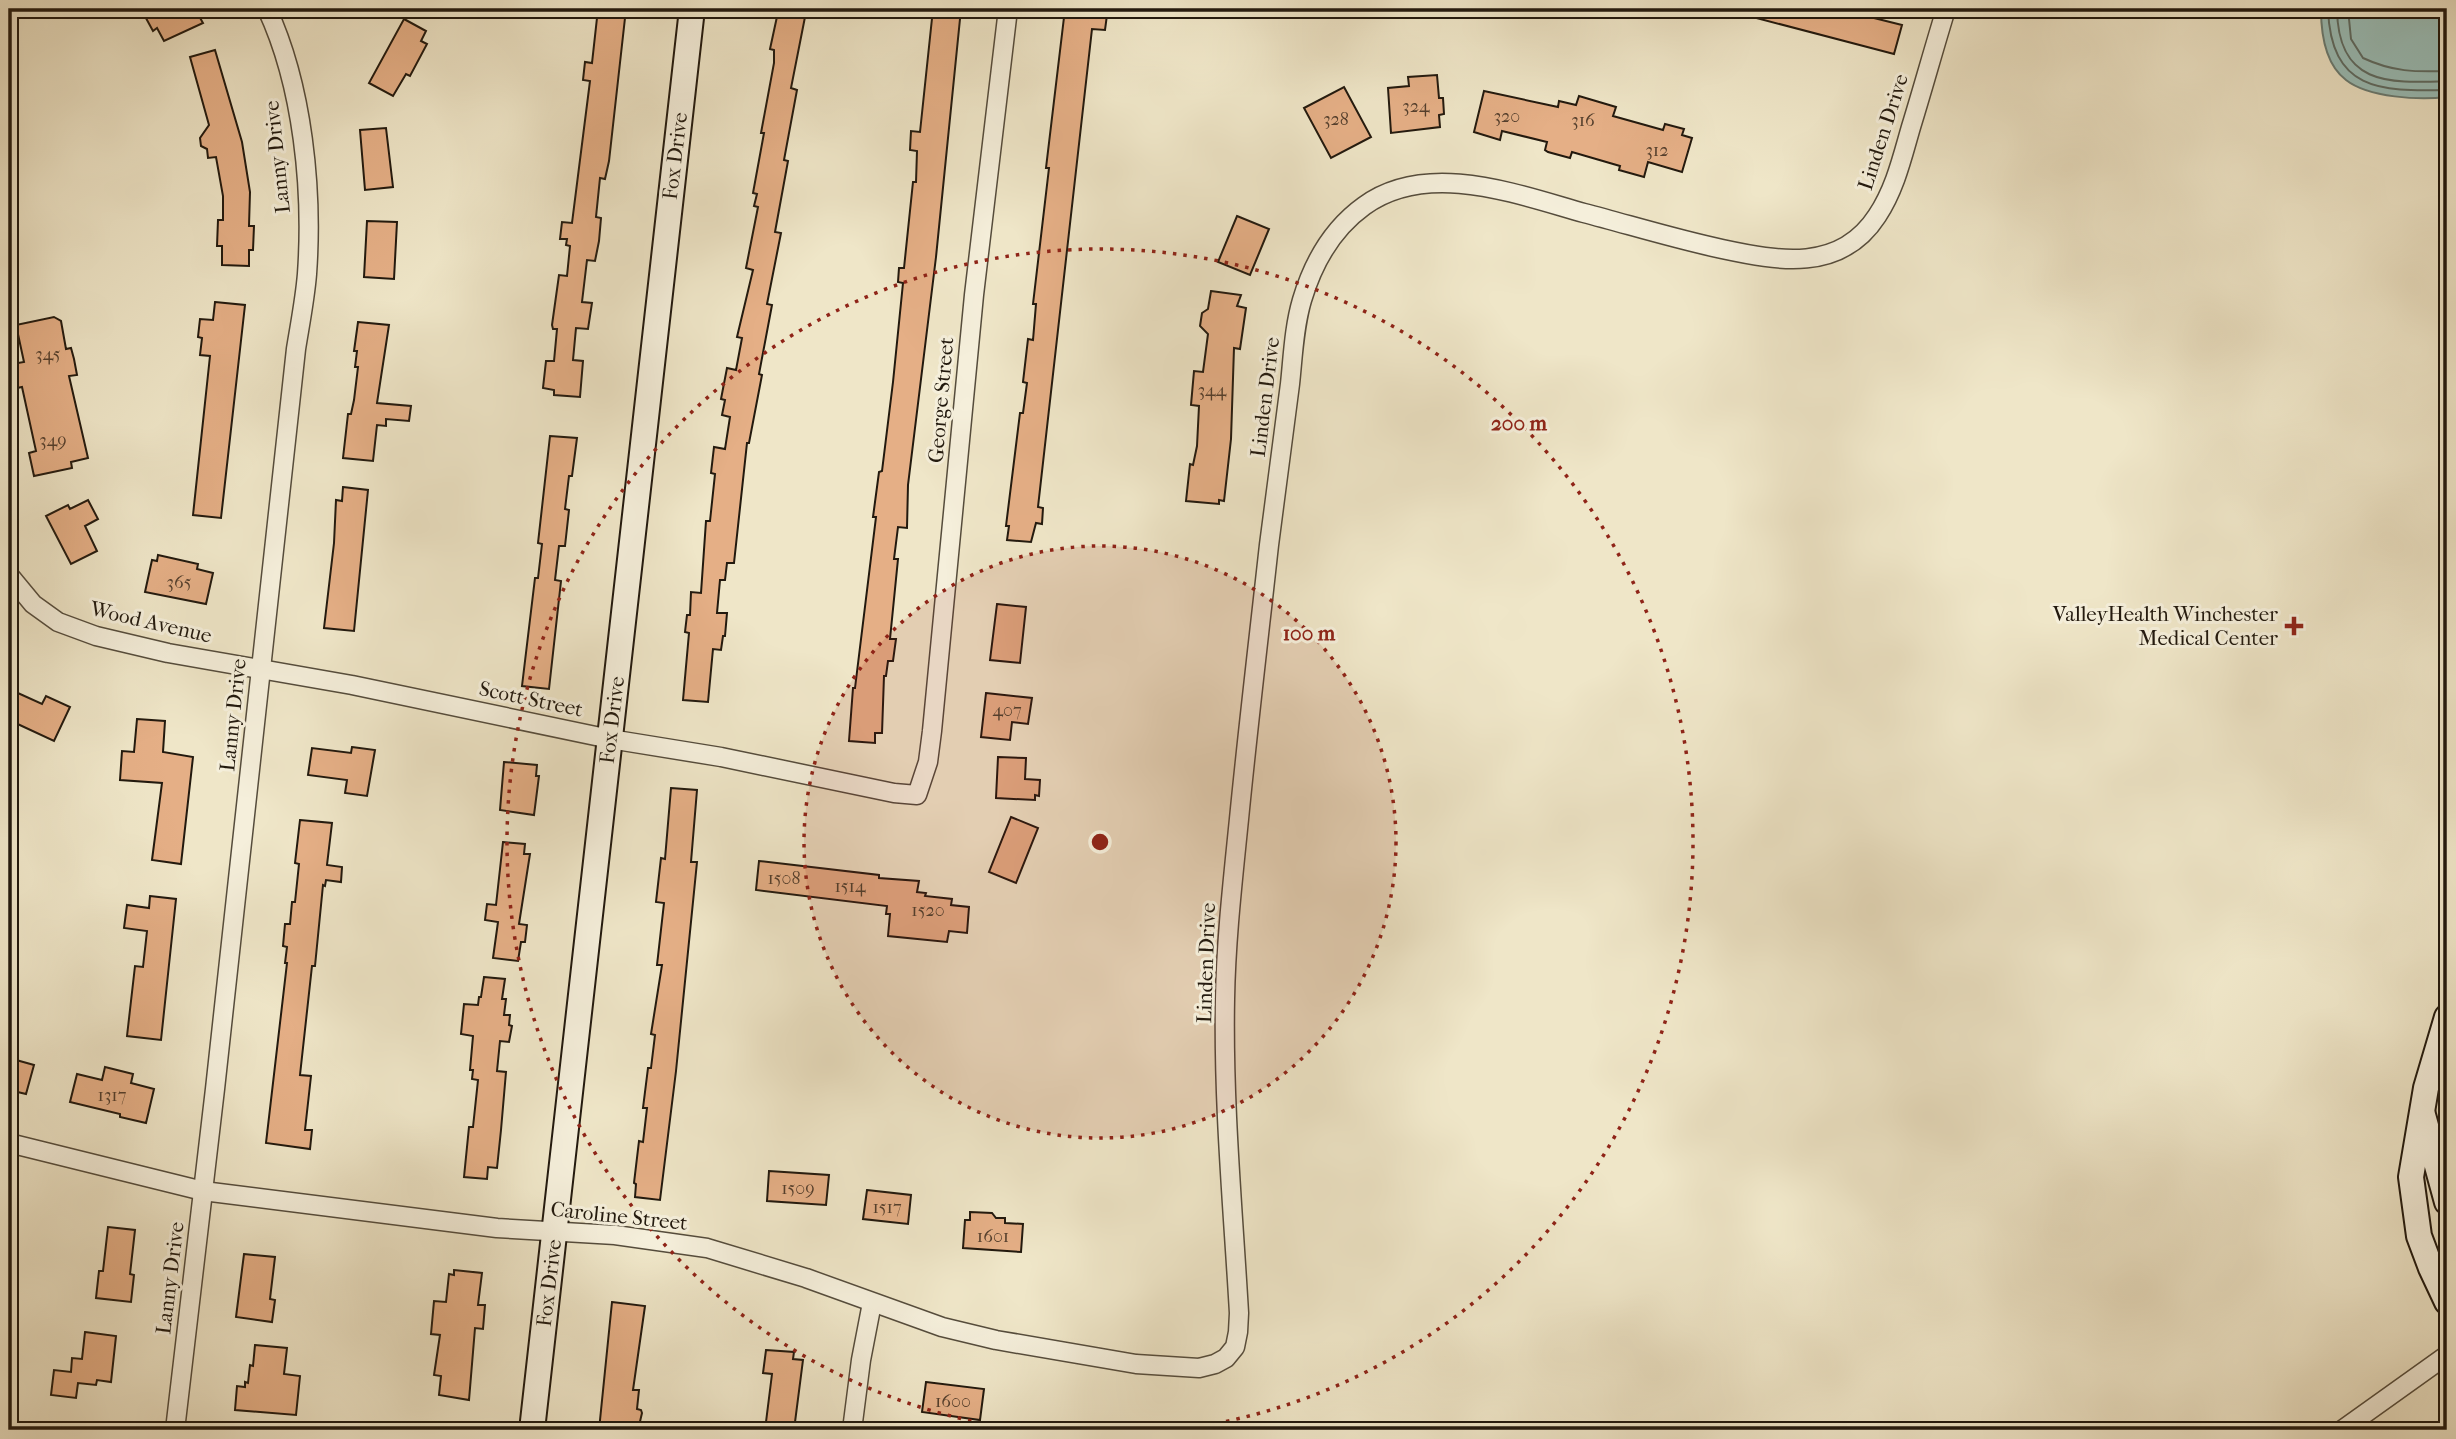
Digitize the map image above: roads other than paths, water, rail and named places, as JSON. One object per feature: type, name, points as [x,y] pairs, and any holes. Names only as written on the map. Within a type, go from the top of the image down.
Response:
[{"type":"main road","name":"Fox Drive","points":[[532,1430],[692,9]]},
{"type":"main road","points":[[2447,1017],[2426,1088],[2411,1177],[2419,1236],[2447,1302]]},
{"type":"main road","points":[[2423,1114],[2447,1202]]},
{"type":"street","name":"Lanny Drive","points":[[175,1430],[307,262],[304,150],[284,53],[267,9]]},
{"type":"street","name":"George Street","points":[[917,795],[928,762],[932,731],[974,295],[1009,9]]},
{"type":"street","name":"Linden Drive","points":[[1215,1364],[1226,1358],[1235,1347],[1238,1332],[1226,1045],[1228,934],[1249,716],[1294,345],[1302,300],[1312,271],[1330,239],[1344,222],[1366,204],[1390,191],[1447,183],[1505,192],[1695,243],[1768,259],[1812,259],[1835,251],[1867,229],[1895,183],[1946,9]]},
{"type":"street","name":"Wood Avenue","points":[[9,575],[33,604],[58,622],[96,636],[168,653],[261,668]]},
{"type":"street","name":"Scott Street","points":[[261,668],[610,739],[721,757],[894,793],[917,795]]},
{"type":"street","name":"Caroline Street","points":[[9,1143],[203,1191],[497,1228],[615,1235],[707,1248],[806,1278],[942,1326],[1009,1342],[1164,1367],[1199,1368],[1215,1364]]},
{"type":"street","points":[[852,1430],[872,1303]]},
{"type":"street","points":[[2342,1430],[2447,1355]]},
{"type":"water","points":[[2321,9],[2447,9],[2447,97],[2409,98],[2381,94],[2346,80],[2329,57],[2323,37]]},
{"type":"place","name":"ValleyHealth Winchester Medical Center","points":[[2294,626]]}]
